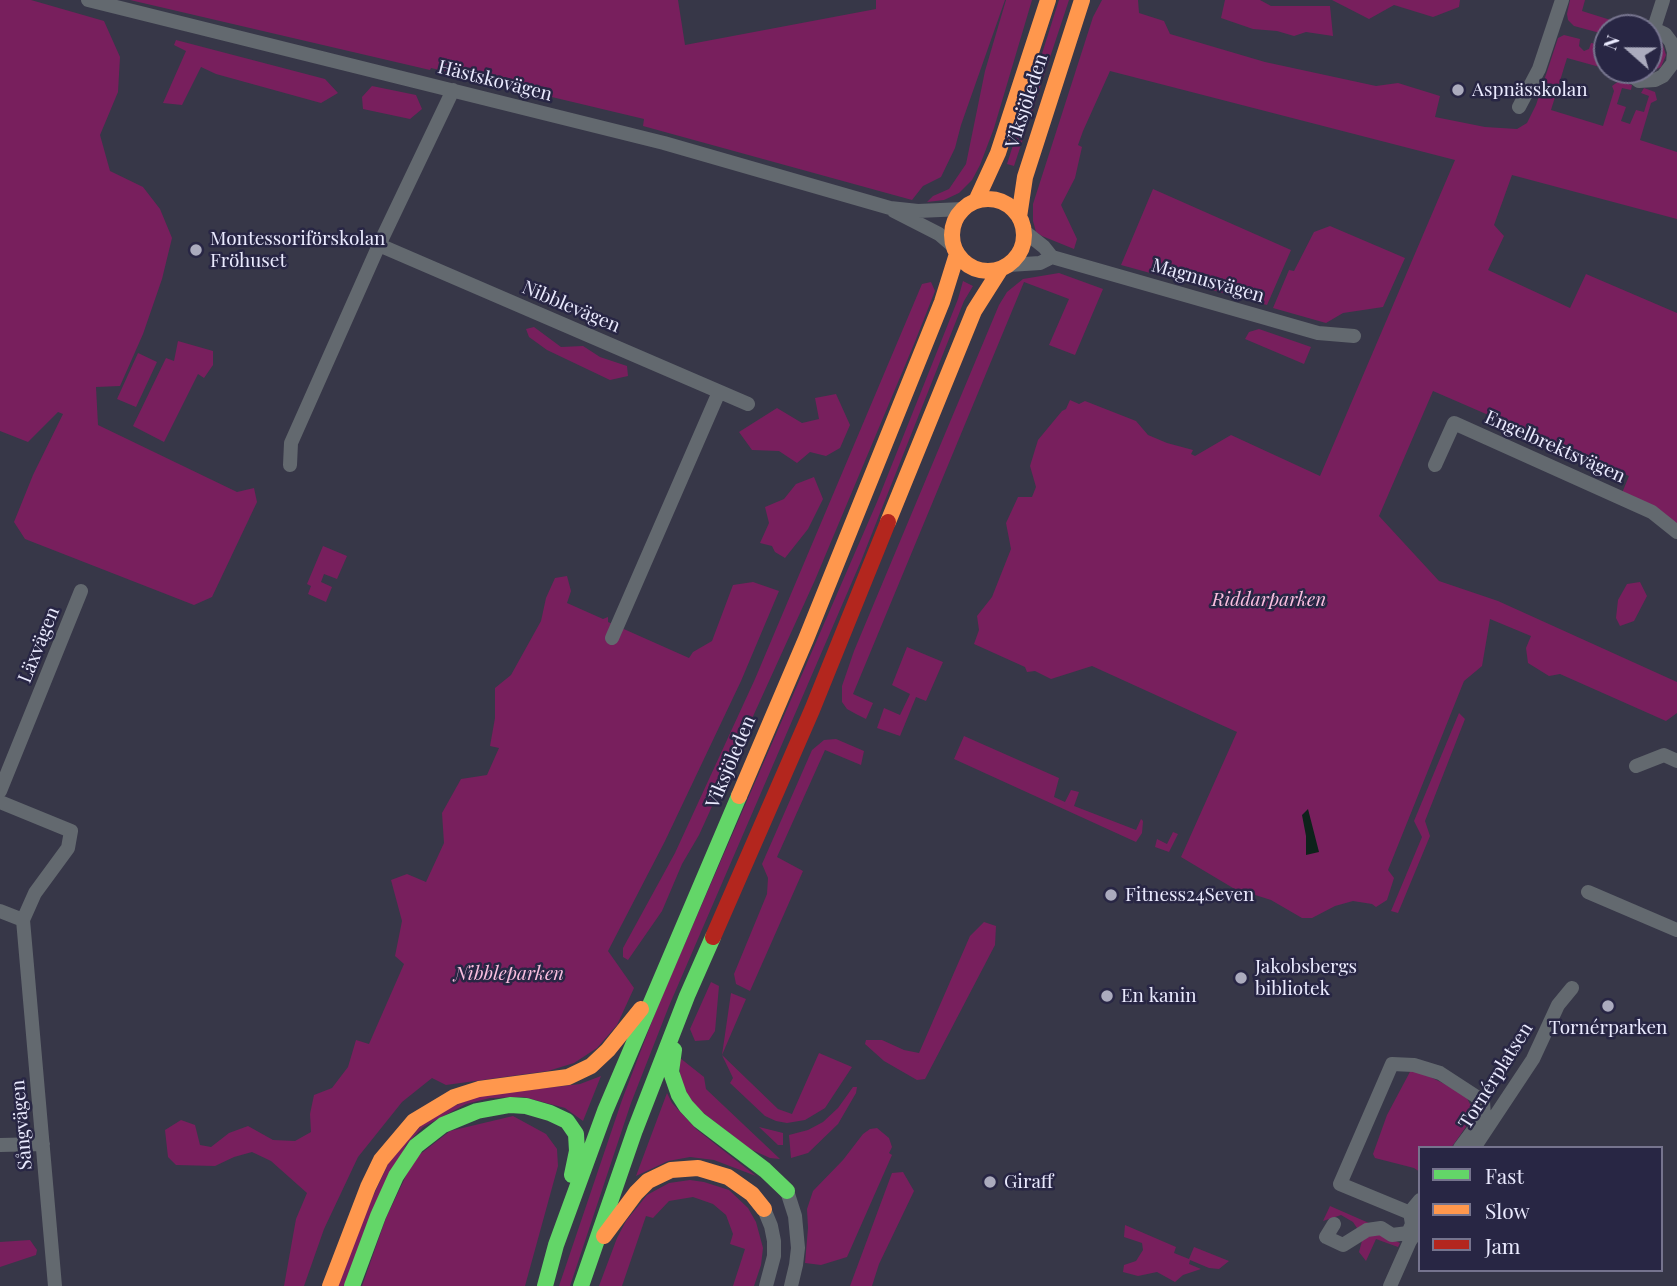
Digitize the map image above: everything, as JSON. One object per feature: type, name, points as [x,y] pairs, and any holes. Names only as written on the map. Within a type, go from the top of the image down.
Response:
[{"type":"main road","name":"Viksjöleden","points":[[969,205],[986,183],[998,153],[1048,0]]},
{"type":"main road","name":"Viksjöleden","points":[[1022,224],[1025,177],[1082,0]]},
{"type":"main road","points":[[581,1286],[635,1130],[687,996],[812,710],[974,311],[1004,267],[1017,257],[1023,245],[1022,224],[1005,203],[985,199],[969,205],[955,220],[952,233],[955,250],[971,268],[980,271],[1004,267]]},
{"type":"main road","name":"Viksjöleden","points":[[545,1286],[556,1245],[606,1111],[806,639],[942,302],[955,250]]},
{"type":"main road","points":[[330,1286],[381,1160],[414,1121],[453,1097],[479,1089],[568,1077],[591,1066],[608,1050],[656,989]]},
{"type":"main road","points":[[687,996],[671,1062],[671,1072],[679,1096],[699,1120],[765,1170],[787,1191]]},
{"type":"main road","points":[[352,1286],[390,1189],[405,1160],[416,1146],[452,1120],[494,1107],[510,1105],[539,1109],[567,1121],[576,1134],[577,1151],[556,1245]]},
{"type":"main road","points":[[590,1257],[636,1193],[649,1181],[671,1170],[698,1168],[728,1177],[746,1189],[764,1209]]},
{"type":"street","name":"Hästskovägen","points":[[88,0],[664,143],[890,208],[918,211],[969,205]]},
{"type":"street","points":[[1519,107],[1539,69],[1562,0]]},
{"type":"street","points":[[1663,33],[1671,42],[1675,63],[1663,76]]},
{"type":"street","points":[[290,465],[291,443],[379,245],[453,90]]},
{"type":"street","name":"Hästskovägen","points":[[890,208],[939,234],[955,250]]},
{"type":"street","name":"Magnusvägen","points":[[1022,224],[1052,257],[1318,333],[1354,336]]},
{"type":"street","name":"Nibblevägen","points":[[379,245],[748,404]]},
{"type":"street","name":"Magnusvägen","points":[[1004,267],[1040,263],[1052,257]]},
{"type":"street","points":[[612,638],[719,392]]},
{"type":"street","name":"Engelbrektsvägen","points":[[1436,465],[1454,423],[1652,512],[1677,532]]},
{"type":"street","name":"Läxvägen","points":[[0,791],[81,591]]},
{"type":"street","points":[[1636,766],[1664,755],[1677,761]]},
{"type":"street","points":[[0,802],[71,831],[68,848],[36,893],[23,919],[0,911]]},
{"type":"street","points":[[1588,892],[1677,930]]},
{"type":"street","name":"Sångvägen","points":[[23,919],[55,1286]]},
{"type":"street","name":"Tornérplatsen","points":[[1475,1146],[1533,1059],[1558,1005],[1572,988]]},
{"type":"street","name":"Tornérplatsen","points":[[1415,1214],[1340,1184],[1392,1064],[1414,1065],[1440,1073],[1483,1101],[1484,1116],[1462,1146]]},
{"type":"street","points":[[0,1145],[43,1144]]},
{"type":"street","points":[[787,1191],[795,1216],[798,1248],[791,1286]]},
{"type":"street","points":[[764,1209],[774,1241],[774,1256],[766,1286]]},
{"type":"street","points":[[1334,1224],[1326,1237],[1343,1245],[1367,1230],[1381,1228],[1392,1235],[1408,1233],[1415,1214]]},
{"type":"street","points":[[1390,1286],[1410,1241],[1418,1230]]},
{"type":"green space","points":[[0,0],[31,0],[104,21],[120,57],[118,92],[100,135],[110,171],[143,187],[160,209],[172,238],[162,279],[143,334],[120,386],[96,387],[98,425],[237,492],[254,488],[257,502],[212,597],[194,605],[25,539],[14,522],[33,475],[63,414],[58,412],[28,442],[0,431]]},
{"type":"green space","points":[[130,0],[678,0],[685,45],[876,9],[876,0],[1005,0],[955,148],[941,177],[923,186],[912,200],[643,126],[644,119],[489,82],[486,85],[474,83],[474,78]]},
{"type":"green space","points":[[1006,0],[1032,0],[994,128],[980,165],[972,180],[959,193],[944,200],[927,202],[933,196],[949,189],[966,164],[985,71]]},
{"type":"green space","points":[[1059,0],[1069,0],[1014,166],[1007,164]]},
{"type":"green space","name":"Riddarparken","points":[[1102,0],[1138,0],[1139,13],[1164,21],[1170,34],[1265,62],[1376,86],[1398,83],[1440,96],[1435,117],[1485,127],[1517,129],[1527,123],[1536,105],[1558,38],[1564,35],[1580,39],[1579,46],[1584,51],[1593,43],[1593,65],[1567,58],[1551,110],[1603,126],[1614,91],[1612,86],[1629,84],[1632,85],[1631,90],[1622,88],[1617,104],[1626,107],[1621,121],[1630,124],[1636,110],[1644,112],[1649,96],[1641,93],[1644,88],[1655,92],[1657,100],[1651,103],[1640,140],[1677,152],[1677,219],[1512,175],[1494,225],[1504,236],[1488,270],[1570,308],[1586,274],[1677,313],[1677,538],[1622,493],[1629,476],[1433,391],[1379,516],[1439,581],[1498,601],[1677,682],[1677,713],[1666,721],[1560,674],[1549,676],[1528,663],[1526,648],[1531,636],[1490,619],[1482,666],[1464,681],[1388,870],[1394,878],[1387,900],[1376,907],[1353,901],[1335,906],[1312,918],[1302,918],[1271,900],[1233,888],[1181,857],[1237,732],[1092,666],[1051,679],[1035,671],[1027,672],[1025,667],[974,644],[979,630],[977,616],[992,597],[1011,549],[1006,523],[1018,497],[1032,497],[1036,487],[1030,466],[1038,440],[1066,409],[1070,400],[1079,404],[1085,401],[1136,421],[1148,435],[1193,450],[1191,454],[1195,456],[1231,435],[1320,476],[1455,160],[1110,71],[1083,131],[1078,145],[1082,147],[1075,178],[1061,205],[1077,239],[1074,249],[1036,232],[1033,204],[1093,17]]},
{"type":"green space","points":[[1225,0],[1260,0],[1271,6],[1330,6],[1333,36],[1306,32],[1294,36],[1253,29],[1221,18]]},
{"type":"green space","points":[[1332,0],[1460,0],[1459,7],[1433,17],[1394,5],[1369,19]]},
{"type":"green space","points":[[1570,0],[1585,0],[1582,11],[1593,15],[1593,31],[1574,26],[1568,20]]},
{"type":"green space","points":[[176,40],[325,79],[338,93],[321,103],[216,74],[201,67],[182,105],[163,103],[186,51],[174,45]]},
{"type":"green space","points":[[372,86],[416,95],[422,109],[410,119],[363,109],[362,97]]},
{"type":"green space","points":[[1153,189],[1291,250],[1267,305],[1121,265]]},
{"type":"green space","points":[[1330,226],[1405,258],[1383,307],[1343,313],[1326,323],[1273,308],[1289,270],[1294,271],[1314,232]]},
{"type":"green space","points":[[1059,273],[1103,289],[1075,355],[1049,345],[1069,299],[1024,282],[853,694],[873,703],[866,719],[847,709],[842,702],[842,686],[854,651],[999,305],[1007,292],[1023,279]]},
{"type":"green space","points":[[963,281],[973,286],[964,301],[861,561],[669,1006],[631,1103],[570,1286],[559,1286],[622,1100],[659,1003],[877,502]]},
{"type":"green space","points":[[931,282],[935,291],[815,580],[662,911],[628,960],[623,957],[623,948],[675,853],[755,679],[922,284]]},
{"type":"green space","points":[[534,327],[561,347],[583,346],[600,357],[627,366],[628,376],[610,380],[547,350],[529,337],[526,329]]},
{"type":"green space","points":[[1259,329],[1311,347],[1304,364],[1245,339],[1249,332]]},
{"type":"green space","points":[[178,341],[213,351],[213,365],[204,378],[198,374],[164,442],[133,426],[166,358],[174,361]]},
{"type":"green space","points":[[138,353],[157,362],[136,407],[117,399]]},
{"type":"green space","points":[[836,394],[850,425],[840,448],[826,456],[810,452],[797,463],[779,451],[752,450],[739,432],[777,408],[802,423],[819,419],[815,398]]},
{"type":"green space","points":[[814,477],[823,499],[808,529],[785,558],[775,552],[772,546],[760,543],[769,523],[765,507],[784,499],[796,484]]},
{"type":"green space","points":[[323,546],[347,556],[337,579],[324,574],[321,582],[332,587],[326,602],[308,594],[311,586],[307,584]]},
{"type":"green space","name":"Nibbleparken","points":[[567,576],[571,591],[567,603],[603,619],[608,617],[608,622],[689,658],[693,652],[712,641],[733,585],[753,582],[779,591],[741,681],[665,841],[608,951],[634,988],[617,1025],[597,1048],[574,1063],[548,1071],[446,1085],[432,1078],[402,1102],[358,1157],[324,1229],[304,1286],[284,1286],[296,1219],[307,1193],[271,1161],[252,1152],[215,1166],[176,1165],[168,1157],[165,1130],[181,1120],[195,1125],[200,1145],[211,1147],[229,1133],[248,1126],[273,1140],[295,1141],[311,1132],[310,1114],[314,1095],[332,1088],[348,1067],[356,1040],[369,1044],[404,964],[395,956],[402,921],[391,880],[407,874],[426,882],[444,843],[442,813],[461,779],[487,775],[499,748],[490,746],[495,718],[495,688],[511,675],[541,621],[546,598],[555,578]]},
{"type":"green space","points":[[1640,582],[1647,596],[1634,621],[1620,626],[1616,618],[1618,600],[1627,584]]},
{"type":"green space","points":[[907,647],[943,662],[926,701],[916,697],[900,736],[877,728],[884,708],[900,715],[910,694],[892,685]]},
{"type":"green space","points":[[1459,713],[1465,719],[1425,821],[1430,836],[1398,913],[1391,911],[1422,837],[1414,821]]},
{"type":"green space","points":[[964,736],[1059,778],[1054,797],[1065,802],[1071,790],[1079,792],[1074,806],[1136,830],[1141,819],[1142,833],[1136,842],[954,759]]},
{"type":"green space","points":[[836,739],[864,751],[861,765],[825,750],[777,857],[803,871],[750,991],[736,984],[734,974],[767,894],[768,878],[762,864],[812,750],[824,740]]},
{"type":"green space","points":[[1173,832],[1178,834],[1169,852],[1155,847],[1157,839],[1167,844]]},
{"type":"green space","points":[[984,922],[996,926],[995,945],[925,1079],[917,1080],[884,1061],[865,1044],[866,1040],[882,1040],[904,1050],[919,1053],[970,936]]},
{"type":"green space","points":[[711,982],[719,986],[715,1031],[709,1040],[695,1041],[690,1029]]},
{"type":"green space","points":[[731,993],[746,999],[722,1055]]},
{"type":"green space","points":[[819,1053],[852,1067],[825,1108],[805,1120],[787,1123],[765,1116],[730,1083],[733,1078],[722,1055],[778,1109],[792,1114]]},
{"type":"green space","points":[[680,1058],[704,1077],[706,1089],[780,1159],[770,1158],[750,1149],[697,1108],[687,1094],[680,1076]]},
{"type":"green space","points":[[1412,1068],[1465,1094],[1470,1104],[1477,1106],[1477,1111],[1452,1146],[1418,1146],[1418,1171],[1375,1158],[1373,1154],[1387,1115]]},
{"type":"green space","points":[[601,1076],[583,1121],[565,1108],[524,1097],[490,1098],[466,1104],[423,1127],[406,1145],[345,1286],[338,1286],[360,1224],[390,1160],[430,1116],[478,1096],[580,1084]]},
{"type":"green space","points":[[853,1087],[857,1087],[856,1093],[838,1124],[808,1153],[791,1158],[789,1135],[808,1130],[823,1122],[838,1108]]},
{"type":"green space","points":[[667,1093],[672,1103],[696,1129],[756,1176],[714,1160],[690,1157],[668,1161],[636,1176]]},
{"type":"green space","points":[[513,1116],[546,1134],[557,1149],[558,1166],[525,1286],[362,1286],[386,1218],[414,1159],[450,1131]]},
{"type":"green space","points":[[759,1127],[783,1133],[783,1145],[778,1145]]},
{"type":"green space","points":[[877,1128],[889,1138],[892,1147],[889,1153],[892,1155],[847,1257],[821,1265],[805,1263],[807,1209],[813,1191],[843,1160],[863,1134]]},
{"type":"green space","points":[[903,1172],[914,1191],[879,1264],[872,1286],[850,1286],[892,1173]]},
{"type":"green space","points":[[690,1180],[729,1190],[748,1208],[756,1222],[763,1248],[754,1286],[733,1286],[745,1249],[730,1244],[733,1234],[726,1215],[713,1204],[693,1197],[669,1201],[653,1218],[646,1216],[622,1286],[599,1286],[617,1238],[626,1221],[647,1195],[669,1183]]},
{"type":"green space","points":[[1330,1206],[1378,1227],[1400,1243],[1398,1247],[1376,1239],[1366,1261],[1359,1252],[1363,1237],[1353,1222],[1341,1215],[1323,1221]]},
{"type":"green space","points":[[1125,1225],[1176,1247],[1174,1253],[1189,1259],[1194,1247],[1229,1261],[1219,1269],[1190,1260],[1189,1264],[1201,1269],[1183,1275],[1175,1282],[1157,1272],[1138,1276],[1123,1272],[1124,1265],[1136,1261],[1143,1250],[1142,1243],[1124,1237]]},
{"type":"green space","points":[[30,1240],[37,1250],[36,1255],[0,1267],[0,1242]]},
{"type":"shaded area","points":[[1308,809],[1319,852],[1306,855],[1302,815]]},
{"type":"traffic: fast","points":[[545,1286],[556,1245],[605,1111],[739,796]]},
{"type":"traffic: fast","points":[[581,1286],[635,1130],[713,937]]},
{"type":"traffic: fast","points":[[674,1050],[671,1072],[686,1106],[699,1120],[765,1170],[787,1191]]},
{"type":"traffic: fast","points":[[352,1286],[396,1176],[416,1146],[443,1125],[477,1111],[510,1105],[526,1106],[550,1113],[567,1121],[576,1134],[577,1151],[572,1175]]},
{"type":"traffic: slow","points":[[976,201],[998,153],[1048,0]]},
{"type":"traffic: slow","points":[[1019,217],[1025,177],[1082,0]]},
{"type":"traffic: slow","points":[[988,199],[1008,205],[1018,215],[1024,235],[1018,255],[1008,265],[988,271],[968,265],[958,255],[952,235],[958,215],[968,205],[988,199]]},
{"type":"traffic: slow","points":[[739,796],[806,639],[942,302],[957,254]]},
{"type":"traffic: slow","points":[[888,522],[974,311],[1000,270]]},
{"type":"traffic: slow","points":[[330,1286],[381,1160],[414,1121],[454,1097],[479,1089],[568,1077],[591,1066],[608,1050],[641,1009]]},
{"type":"traffic: slow","points":[[604,1236],[648,1181],[671,1170],[698,1168],[728,1177],[752,1194],[764,1209]]},
{"type":"traffic: jam","points":[[713,937],[812,710],[888,522]]},
{"type":"place","name":"Aspnässkolan","points":[[1458,90]]},
{"type":"place","name":"Montessoriförskolan Fröhuset","points":[[196,250]]},
{"type":"place","name":"Fitness24Seven","points":[[1111,895]]},
{"type":"place","name":"Jakobsbergs bibliotek","points":[[1241,978]]},
{"type":"place","name":"En kanin","points":[[1107,996]]},
{"type":"place","name":"Tornérparken","points":[[1608,1006]]},
{"type":"place","name":"Giraff","points":[[990,1182]]}]
